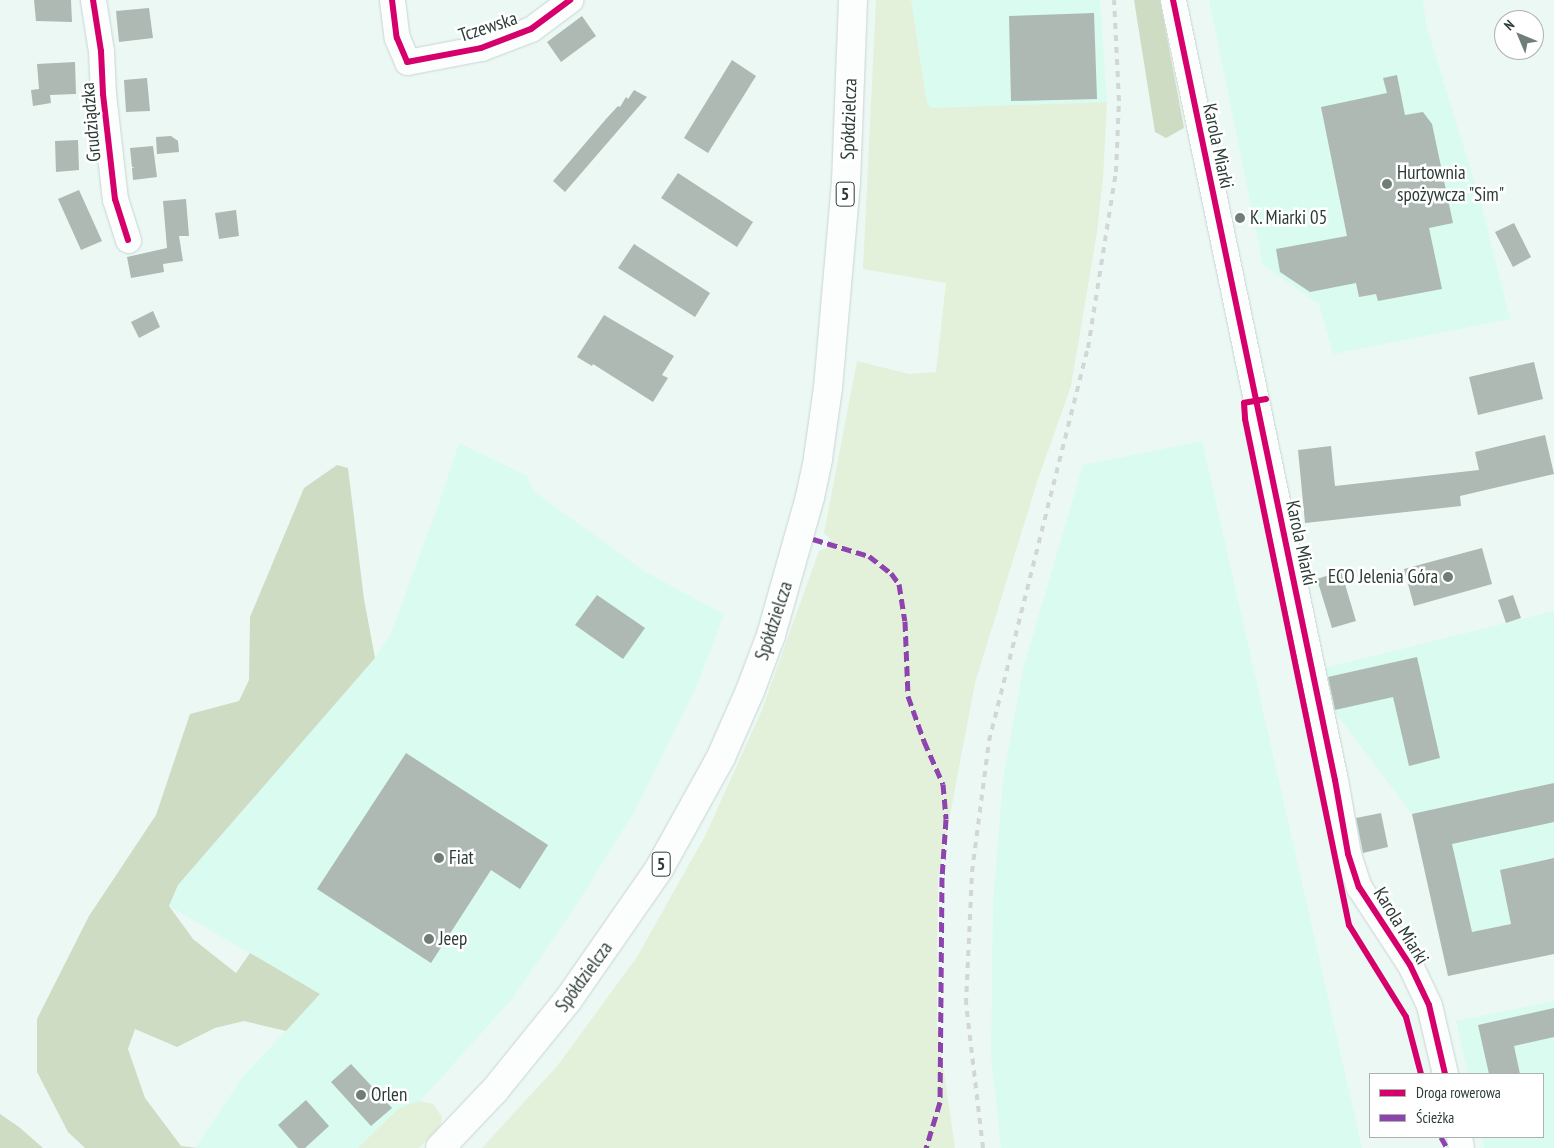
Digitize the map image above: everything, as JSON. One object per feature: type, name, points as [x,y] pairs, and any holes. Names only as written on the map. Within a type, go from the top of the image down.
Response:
[{"type":"main road","name":"Spółdzielcza","points":[[440,1148],[500,1084],[568,1000],[659,868],[721,757],[750,691],[770,635],[810,497],[818,458],[828,388],[846,182],[853,0]]},
{"type":"street","name":"Grudziądzka","points":[[93,0],[101,51],[104,104],[115,199],[128,240]]},
{"type":"street","name":"Tczewska","points":[[392,0],[397,38],[407,62],[481,48],[531,29],[570,0]]},
{"type":"street","name":"Karola Miarki","points":[[1173,0],[1335,780],[1348,854],[1359,887],[1410,965],[1430,1005],[1445,1073]]},
{"type":"shaded area","points":[[876,0],[911,0],[927,103],[931,108],[1107,102],[1103,178],[1097,232],[1071,386],[1038,479],[975,683],[938,878],[937,1024],[955,1148],[482,1148],[558,1065],[637,957],[705,836],[762,710],[819,551],[827,548],[831,539],[824,533],[857,361],[909,374],[936,372],[946,283],[863,269]]},
{"type":"shaded area","points":[[911,0],[1100,0],[1107,102],[930,108],[927,103]]},
{"type":"shaded area","points":[[1134,0],[1160,0],[1184,128],[1166,138],[1155,132]]},
{"type":"shaded area","points":[[1209,0],[1423,0],[1427,28],[1481,203],[1510,319],[1333,354],[1319,304],[1263,265]]},
{"type":"shaded area","points":[[1202,441],[1362,1148],[1001,1148],[991,1056],[993,902],[1003,780],[1023,669],[1083,465]]},
{"type":"shaded area","points":[[459,443],[527,476],[533,491],[647,573],[724,614],[697,685],[634,812],[577,904],[512,999],[413,1109],[373,1148],[198,1148],[196,1147],[242,1078],[320,994],[169,906],[178,885],[375,658],[391,633]]},
{"type":"shaded area","points":[[337,465],[348,468],[364,599],[375,658],[178,885],[169,906],[193,939],[236,973],[250,953],[320,994],[286,1031],[244,1021],[215,1028],[177,1047],[135,1029],[128,1049],[145,1098],[181,1146],[198,1148],[85,1148],[68,1132],[37,1072],[37,1019],[89,916],[156,815],[190,714],[239,701],[249,680],[250,617],[304,488]]},
{"type":"shaded area","points":[[1554,611],[1554,954],[1448,975],[1412,814],[1334,711],[1325,668]]},
{"type":"shaded area","points":[[1554,1001],[1554,1148],[1484,1148],[1481,1138],[1544,1138],[1544,1073],[1468,1073],[1456,1021]]},
{"type":"shaded area","points":[[419,1101],[433,1104],[442,1117],[440,1127],[419,1148],[358,1148],[399,1108]]},
{"type":"shaded area","points":[[0,1114],[19,1127],[43,1148],[0,1148]]},
{"type":"building","points":[[34,0],[71,0],[72,22],[36,21]]},
{"type":"building","points":[[149,8],[153,38],[119,42],[116,11]]},
{"type":"building","points":[[1094,13],[1097,99],[1011,101],[1009,16]]},
{"type":"building","points":[[582,16],[596,36],[561,62],[547,42]]},
{"type":"building","points":[[732,60],[756,76],[708,153],[684,138]]},
{"type":"building","points":[[75,62],[76,94],[50,95],[51,103],[33,106],[31,90],[39,89],[37,64]]},
{"type":"building","points":[[1397,75],[1405,115],[1423,112],[1432,124],[1453,223],[1429,228],[1442,289],[1378,301],[1376,294],[1359,297],[1356,283],[1310,292],[1280,272],[1276,249],[1347,236],[1321,107],[1387,93],[1383,78]]},
{"type":"building","points":[[147,78],[150,111],[126,112],[124,80]]},
{"type":"building","points":[[634,90],[647,97],[565,192],[553,181],[606,119],[618,106],[620,107],[626,97],[628,99]]},
{"type":"building","points":[[171,136],[178,141],[179,152],[157,154],[156,137]]},
{"type":"building","points":[[78,140],[79,170],[56,172],[55,141]]},
{"type":"building","points":[[153,146],[157,177],[133,180],[132,168],[135,167],[132,167],[130,148]]},
{"type":"building","points":[[678,173],[753,222],[737,247],[661,198]]},
{"type":"building","points":[[79,190],[102,241],[81,250],[58,199]]},
{"type":"building","points":[[186,199],[189,236],[179,236],[183,261],[163,264],[164,272],[131,278],[127,257],[167,248],[163,201]]},
{"type":"building","points":[[236,210],[239,236],[219,239],[215,213]]},
{"type":"building","points":[[1514,223],[1531,257],[1513,267],[1495,232]]},
{"type":"building","points":[[634,244],[710,293],[695,317],[618,268]]},
{"type":"building","points":[[153,311],[160,327],[139,338],[131,322]]},
{"type":"building","points":[[604,315],[674,356],[662,375],[668,378],[653,402],[593,364],[592,366],[577,357]]},
{"type":"building","points":[[1534,362],[1543,399],[1478,415],[1469,377]]},
{"type":"building","points":[[1545,435],[1554,474],[1460,496],[1461,506],[1305,523],[1298,450],[1331,446],[1335,486],[1479,470],[1475,452]]},
{"type":"building","name":"ECO Jelenia Góra","points":[[1482,548],[1492,584],[1414,606],[1404,569]]},
{"type":"building","points":[[1341,571],[1356,621],[1332,628],[1317,579]]},
{"type":"building","points":[[597,595],[645,628],[623,659],[575,625]]},
{"type":"building","points":[[1513,595],[1521,618],[1506,623],[1498,600]]},
{"type":"building","points":[[1417,657],[1440,758],[1409,766],[1393,697],[1335,710],[1328,677]]},
{"type":"building","name":"Fiat","points":[[406,753],[548,845],[520,889],[491,870],[431,963],[317,889]]},
{"type":"building","points":[[1554,783],[1554,822],[1452,844],[1472,932],[1511,924],[1500,870],[1554,858],[1554,954],[1448,976],[1412,814]]},
{"type":"building","points":[[1381,813],[1388,847],[1363,853],[1356,818]]},
{"type":"building","points":[[1554,1008],[1554,1037],[1514,1046],[1520,1073],[1489,1073],[1478,1025]]},
{"type":"building","points":[[351,1064],[392,1108],[371,1126],[331,1082]]},
{"type":"building","points":[[306,1100],[329,1126],[305,1148],[298,1148],[278,1125]]},
{"type":"railway","points":[[983,1148],[966,1004],[972,872],[989,741],[1088,348],[1116,172],[1119,101],[1114,0]]},
{"type":"marked path","points":[[813,539],[869,556],[891,573],[899,584],[905,621],[908,696],[924,741],[943,784],[946,819],[942,877],[940,1102],[926,1148]]},
{"type":"marked path","points":[[1442,1138],[1447,1148]]},
{"type":"cycle path","points":[[93,0],[101,51],[103,94],[115,199],[128,240]]},
{"type":"cycle path","points":[[392,0],[397,38],[407,62],[481,48],[531,29],[570,0]]},
{"type":"cycle path","points":[[1173,0],[1335,780],[1348,854],[1359,887],[1410,965],[1429,1005],[1445,1073]]},
{"type":"cycle path","points":[[1266,399],[1244,403],[1245,419],[1349,925],[1406,1017],[1421,1073]]},
{"type":"place","name":"Hurtownia spożywcza \"Sim\"","points":[[1387,184]]},
{"type":"place","name":"K. Miarki 05","points":[[1240,218]]},
{"type":"place","name":"ECO Jelenia Góra","points":[[1448,577]]},
{"type":"place","name":"Fiat","points":[[439,858]]},
{"type":"place","name":"Jeep","points":[[429,939]]},
{"type":"place","name":"Orlen","points":[[361,1095]]}]
